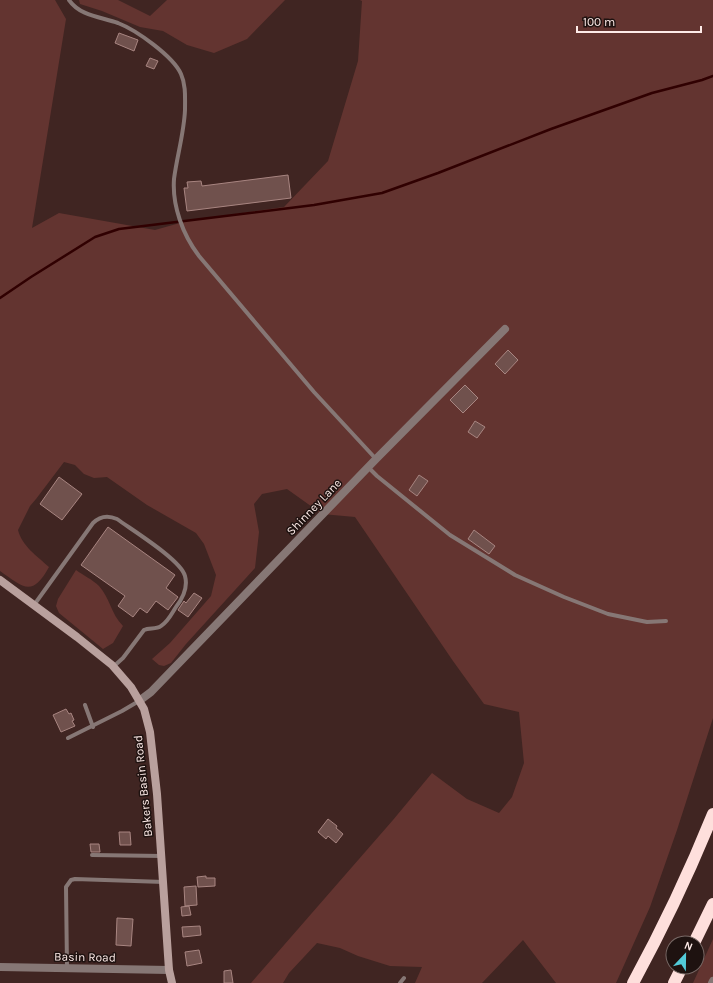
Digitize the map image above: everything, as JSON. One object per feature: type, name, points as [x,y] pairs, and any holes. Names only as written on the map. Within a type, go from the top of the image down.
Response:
[{"type":"highway","points":[[633,983],[683,885],[713,814]]},
{"type":"highway","points":[[698,935],[713,904]]},
{"type":"main road","name":"Bakers Basin Road","points":[[0,580],[96,652],[113,667],[126,681],[144,710],[150,732],[158,794],[169,970],[172,983]]},
{"type":"street","name":"Shinney Lane","points":[[139,700],[151,692],[368,467],[505,329]]},
{"type":"street","name":"Basin Road","points":[[0,967],[169,970]]},
{"type":"lane","points":[[69,0],[74,6],[88,14],[118,23],[138,33],[169,59],[181,74],[184,86],[184,116],[174,180],[174,189],[183,227],[188,240],[199,256],[314,392],[376,459]]},
{"type":"lane","points":[[368,467],[450,535],[515,575],[564,597],[608,614],[647,622],[666,621]]},
{"type":"lane","points":[[34,605],[93,523],[100,518],[109,516],[117,519],[173,560],[185,575],[186,588],[182,599],[165,623],[159,628],[148,628],[144,630],[123,658],[113,667]]},
{"type":"lane","points":[[68,738],[93,727],[139,700]]},
{"type":"lane","points":[[85,705],[93,727]]},
{"type":"lane","points":[[92,855],[162,856]]},
{"type":"lane","points":[[67,968],[66,887],[71,880],[164,882]]},
{"type":"lane","points":[[400,983],[404,978]]},
{"type":"shaded area","points":[[0,0],[55,0],[66,19],[32,228],[59,213],[155,230],[187,221],[284,207],[328,161],[358,61],[362,1],[360,0],[713,0],[713,718],[677,830],[650,907],[616,983],[556,983],[523,940],[482,983],[415,983],[422,967],[390,966],[358,956],[340,948],[317,943],[289,973],[283,983],[251,983],[432,773],[467,799],[499,813],[512,797],[524,763],[519,712],[484,704],[355,517],[322,514],[287,489],[262,494],[254,504],[259,532],[255,568],[186,644],[171,663],[164,666],[159,665],[152,659],[170,643],[211,596],[216,575],[204,544],[196,533],[147,505],[107,477],[94,478],[84,474],[75,465],[64,462],[30,506],[18,530],[26,546],[49,567],[37,583],[27,587],[21,585],[0,571]]},
{"type":"shaded area","points":[[79,0],[118,0],[150,16],[167,0],[285,0],[247,39],[214,53],[187,45],[163,31],[140,27],[102,11],[80,4]]},
{"type":"shaded area","points":[[76,570],[99,586],[123,626],[113,643],[103,649],[59,613],[56,606],[58,599]]},
{"type":"shaded area","points":[[713,939],[713,983],[693,983],[697,975],[705,975],[705,957]]},
{"type":"building","points":[[119,33],[138,40],[134,51],[115,43]]},
{"type":"building","points":[[150,58],[158,61],[154,69],[146,66]]},
{"type":"building","points":[[288,175],[291,198],[187,211],[184,188],[188,188],[187,182],[201,181],[202,186]]},
{"type":"building","points":[[508,350],[518,360],[505,374],[495,364]]},
{"type":"building","points":[[465,385],[478,398],[463,413],[450,400]]},
{"type":"building","points":[[475,421],[485,427],[477,438],[468,432]]},
{"type":"building","points":[[419,475],[428,481],[417,496],[409,490]]},
{"type":"building","points":[[59,477],[82,494],[62,520],[40,504]]},
{"type":"building","points":[[108,527],[175,575],[166,588],[178,597],[168,610],[156,601],[147,613],[140,608],[133,617],[118,606],[125,596],[81,565]]},
{"type":"building","points":[[474,530],[495,546],[489,554],[468,539]]},
{"type":"building","points":[[194,593],[202,598],[188,617],[178,610],[184,601],[186,603]]},
{"type":"building","points":[[66,709],[69,714],[71,713],[74,720],[72,721],[75,726],[61,732],[53,715]]},
{"type":"building","points":[[328,819],[337,826],[336,828],[343,834],[336,843],[328,836],[326,839],[318,832]]},
{"type":"building","points":[[119,832],[130,832],[131,845],[120,845]]},
{"type":"building","points":[[90,844],[99,844],[100,852],[91,852]]},
{"type":"building","points":[[206,876],[206,878],[215,878],[215,886],[198,887],[197,877]]},
{"type":"building","points":[[196,886],[197,905],[185,906],[184,887]]},
{"type":"building","points":[[189,906],[191,915],[182,916],[181,907]]},
{"type":"building","points":[[117,918],[133,919],[131,946],[116,945]]},
{"type":"building","points":[[200,926],[201,935],[183,937],[182,927]]},
{"type":"building","points":[[199,950],[202,963],[187,966],[185,952]]},
{"type":"building","points":[[231,970],[233,983],[224,983],[224,971]]},
{"type":"waterway","points":[[0,298],[95,237],[119,229],[314,205],[382,193],[551,129],[652,93],[713,76]]}]
